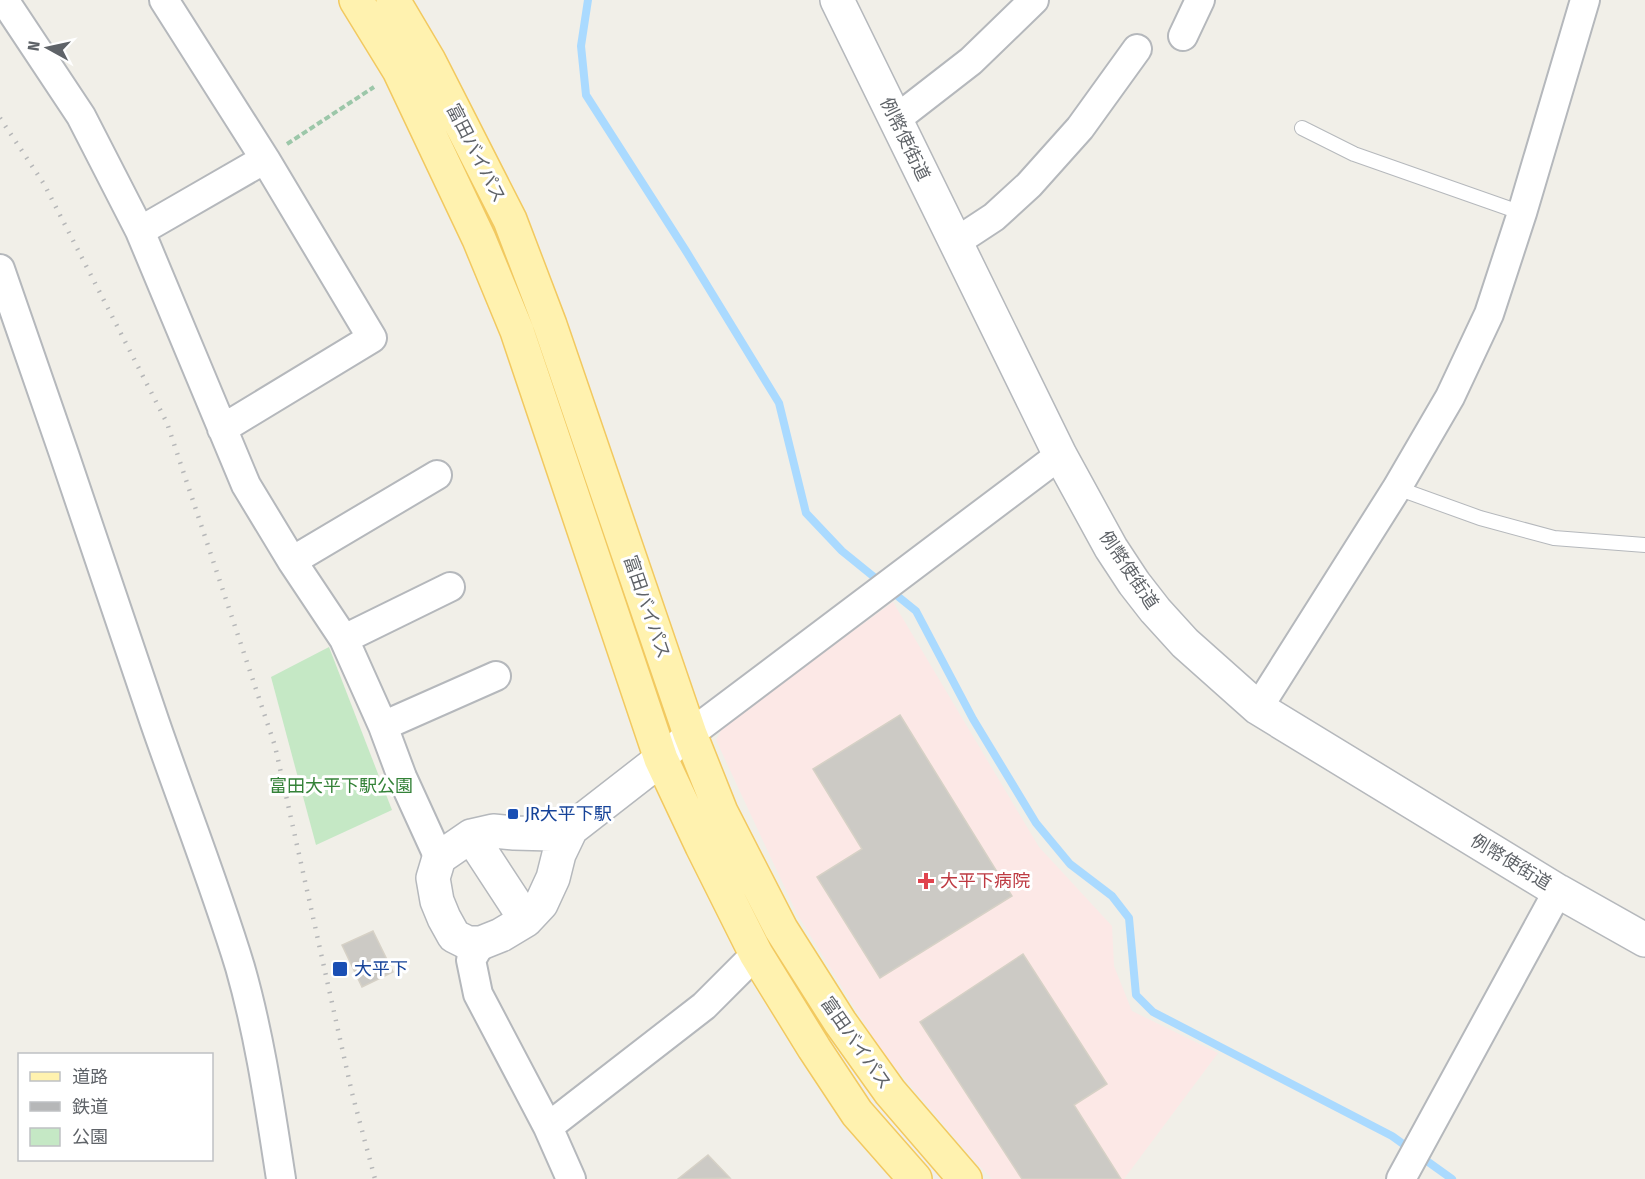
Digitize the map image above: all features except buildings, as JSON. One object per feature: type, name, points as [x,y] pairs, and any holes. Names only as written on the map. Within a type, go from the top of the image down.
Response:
[{"type":"main road","name":"富田バイパス","points":[[356,0],[399,70],[480,239],[517,331],[661,759],[702,846],[756,954],[814,1048],[857,1113],[915,1179]]},
{"type":"main road","name":"富田バイパス","points":[[393,0],[429,61],[510,220],[596,456],[690,734],[721,812],[781,929],[840,1022],[890,1092],[965,1179]]},
{"type":"street","points":[[4,0],[81,116],[140,231],[246,486],[292,561],[345,639],[383,726],[402,777],[439,858]]},
{"type":"street","points":[[164,0],[265,159],[372,338],[222,429]]},
{"type":"street","name":"例幣使街道","points":[[837,0],[1060,455],[1111,548],[1134,583],[1155,609],[1185,643],[1258,708],[1558,891],[1645,940]]},
{"type":"street","points":[[895,120],[971,61],[1034,0]]},
{"type":"street","points":[[1183,36],[1200,0]]},
{"type":"street","points":[[1258,708],[1397,488],[1450,397],[1489,314],[1522,213],[1585,0]]},
{"type":"street","points":[[956,242],[993,217],[1029,185],[1080,128],[1137,50]]},
{"type":"street","points":[[140,231],[265,159]]},
{"type":"street","points":[[0,269],[166,753],[214,885],[240,969],[265,1075],[281,1179]]},
{"type":"street","points":[[571,829],[559,854],[541,904],[526,920],[482,943],[468,943],[454,936],[437,901],[433,878],[439,858],[471,836],[494,831],[552,834],[571,829],[690,734],[1060,455]]},
{"type":"street","points":[[292,561],[437,475]]},
{"type":"street","points":[[345,639],[450,587]]},
{"type":"street","points":[[383,726],[496,676]]},
{"type":"street","points":[[471,836],[526,920]]},
{"type":"street","points":[[1401,1179],[1558,891]]},
{"type":"street","points":[[482,943],[471,960],[478,994],[548,1127],[571,1179]]},
{"type":"street","points":[[548,1127],[705,1006],[756,954]]},
{"type":"lane","points":[[1302,128],[1354,154],[1522,213]]},
{"type":"lane","points":[[1397,488],[1480,518],[1554,537],[1645,545]]},
{"type":"path","points":[[265,159],[399,70]]},
{"type":"shaded area","name":"大平下病院","points":[[893,602],[1039,847],[1112,926],[1114,966],[1132,1011],[1218,1053],[1124,1179],[992,1179],[971,1157],[882,1052],[797,914],[716,740],[724,725]]},
{"type":"green space","name":"富田大平下駅公園","points":[[329,647],[392,810],[316,845],[271,677]]},
{"type":"waterway","points":[[588,0],[581,46],[586,95],[686,251],[779,403],[806,513],[842,551],[916,611],[973,719],[1036,823],[1070,864],[1112,896],[1129,918],[1136,995],[1153,1012],[1392,1136],[1452,1179]]},
{"type":"railway","points":[[0,118],[44,184],[167,423],[275,746],[352,1093],[375,1179]]},
{"type":"place","name":"JR大平下駅","points":[[513,814]]},
{"type":"place","name":"大平下病院","points":[[926,881]]},
{"type":"place","name":"大平下","points":[[340,969]]}]
